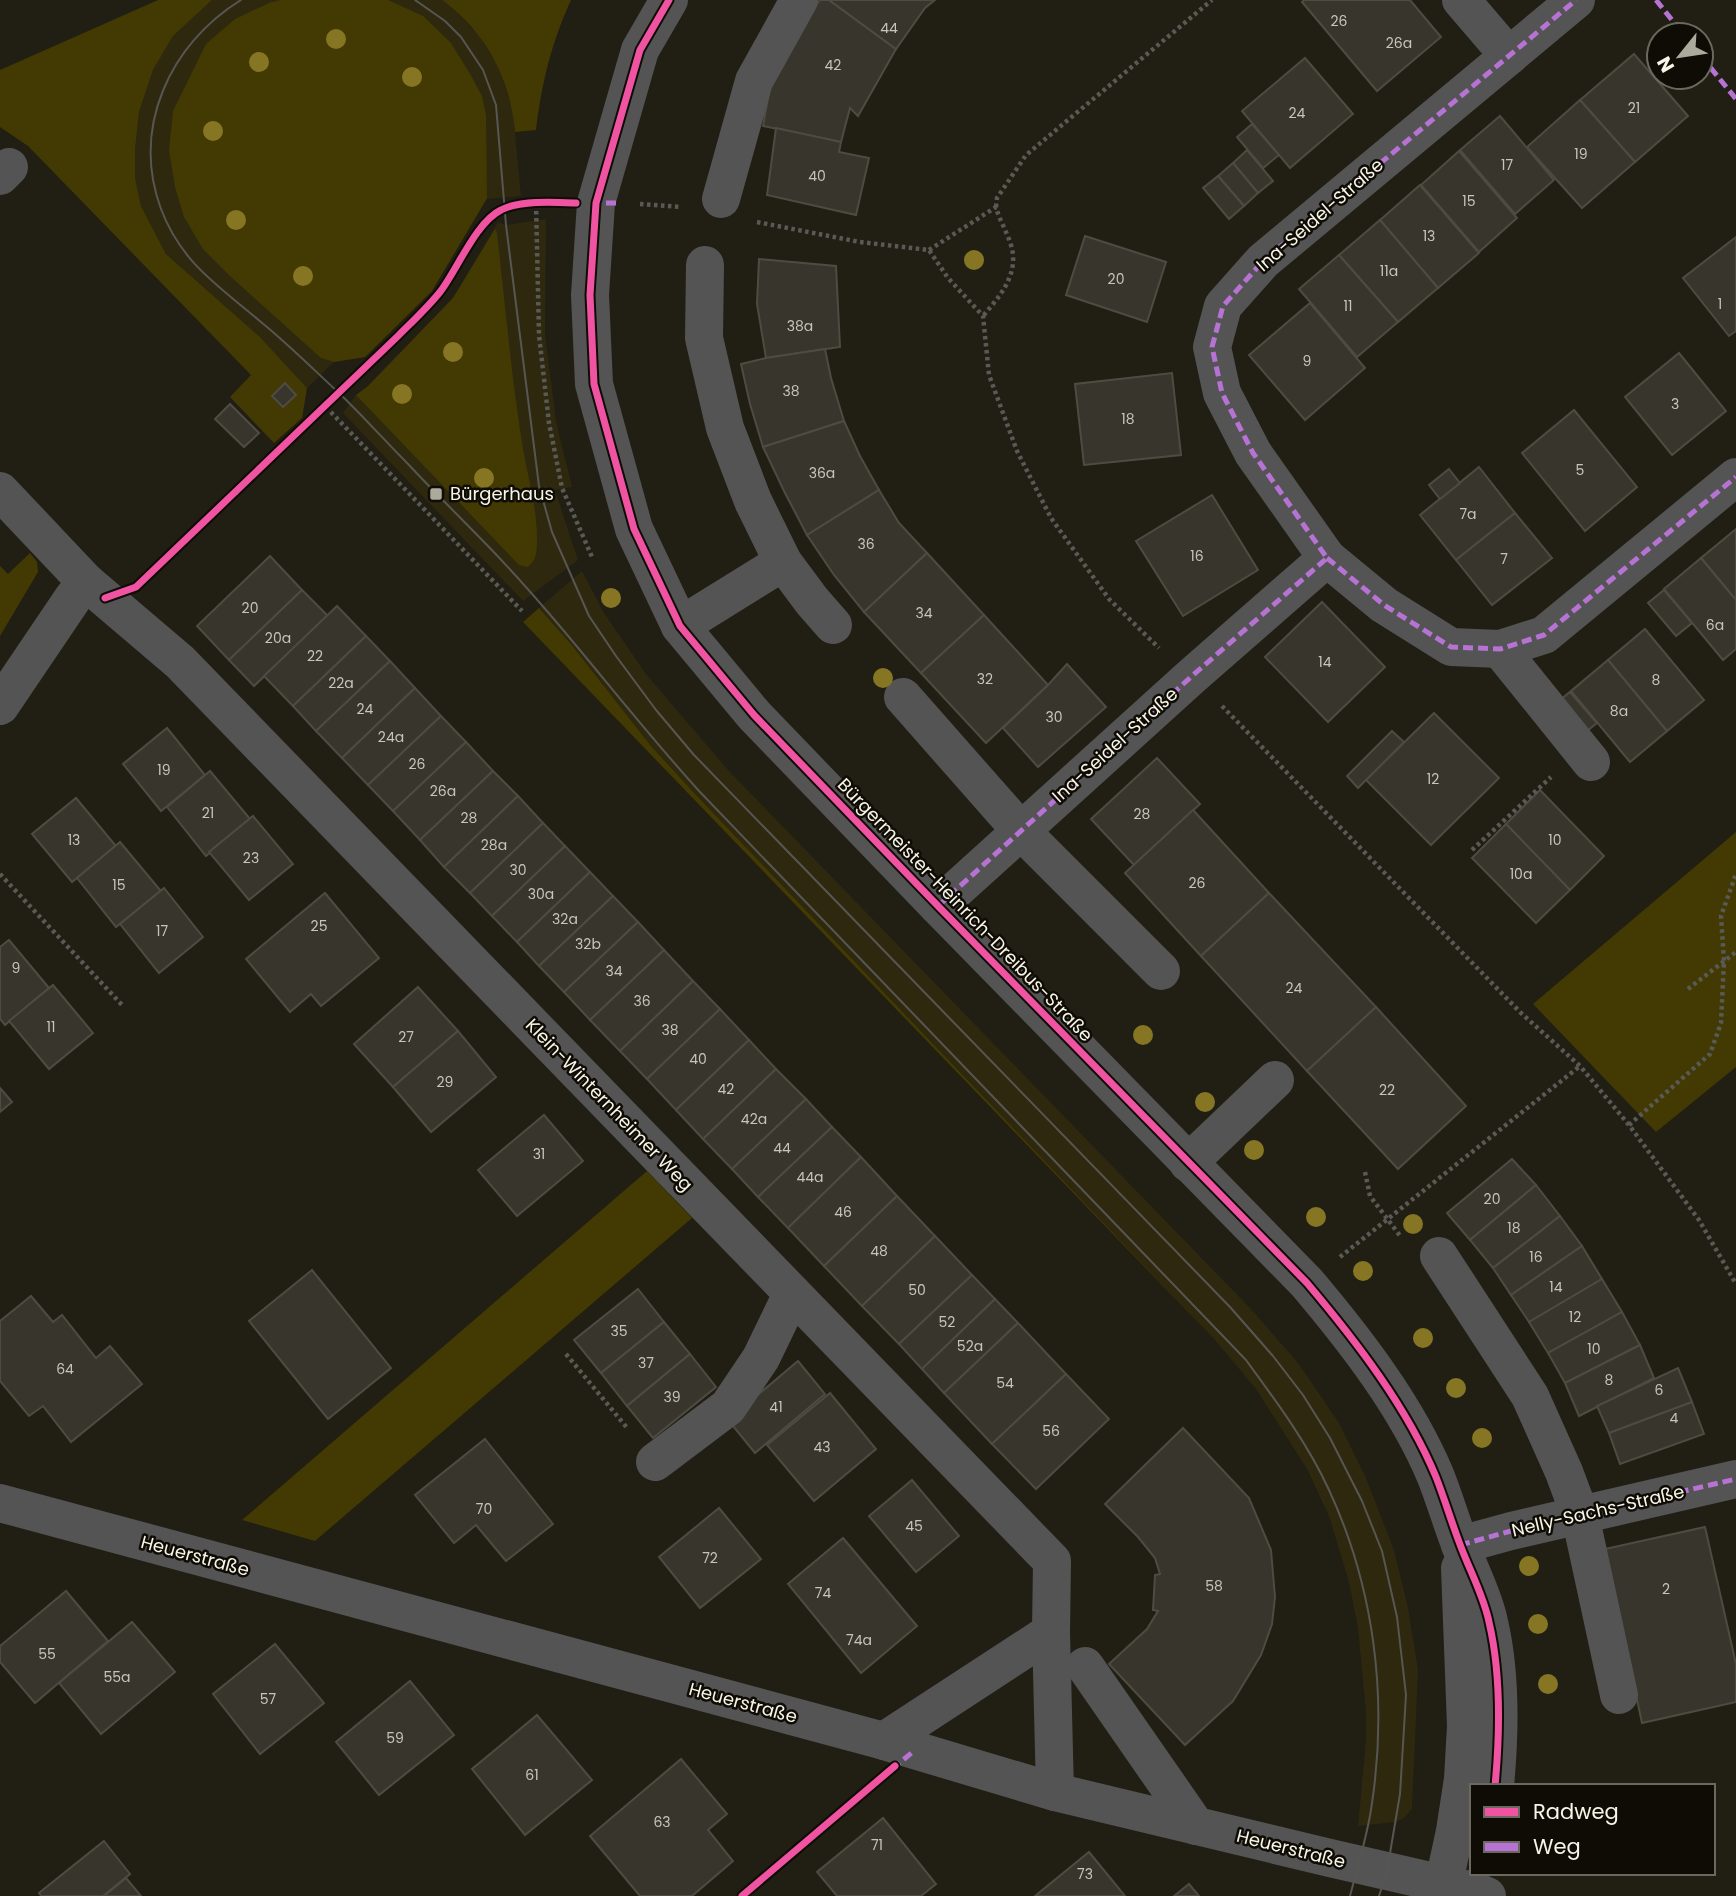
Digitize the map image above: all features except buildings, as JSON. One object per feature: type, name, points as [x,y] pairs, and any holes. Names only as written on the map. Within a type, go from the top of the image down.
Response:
[{"type":"street","name":"Bürgermeister-Heinrich-Dreibus-Straße","points":[[669,0],[640,50],[596,202],[590,295],[594,384],[634,529],[680,626],[754,715],[1307,1283],[1340,1322],[1401,1409],[1436,1476],[1489,1620],[1495,1659],[1498,1723],[1495,1784]]},
{"type":"street","points":[[721,199],[754,81],[799,0]]},
{"type":"street","points":[[1461,0],[1509,56]]},
{"type":"street","name":"Ina-Seidel-Straße","points":[[1576,0],[1263,261],[1223,306],[1212,347],[1222,393],[1253,453],[1327,558],[1384,605],[1451,648],[1500,649],[1544,635],[1736,477]]},
{"type":"street","points":[[705,265],[704,338],[725,428],[753,501],[783,562],[832,625]]},
{"type":"street","name":"Klein-Winternheimer Weg","points":[[0,491],[86,582],[180,662],[1052,1561],[1055,1792]]},
{"type":"street","name":"Ina-Seidel-Straße","points":[[938,906],[1327,558]]},
{"type":"street","points":[[680,626],[783,562]]},
{"type":"street","points":[[0,706],[86,582]]},
{"type":"street","points":[[1500,649],[1585,756]]},
{"type":"street","points":[[904,697],[1021,831],[1161,971]]},
{"type":"street","points":[[1188,1163],[1275,1080]]},
{"type":"street","points":[[1439,1256],[1530,1396],[1564,1472],[1580,1516],[1619,1695]]},
{"type":"street","points":[[655,1462],[729,1407],[761,1358],[792,1294]]},
{"type":"street","name":"Nelly-Sachs-Straße","points":[[1460,1545],[1736,1479]]},
{"type":"street","name":"Heuerstraße","points":[[0,1503],[884,1741],[1055,1792],[1468,1890]]},
{"type":"street","name":"Bürgermeister-Heinrich-Dreibus-Straße","points":[[1460,1545],[1466,1726],[1464,1766],[1455,1831],[1468,1890]]},
{"type":"street","points":[[884,1741],[1051,1632]]},
{"type":"street","points":[[1085,1666],[1196,1826]]},
{"type":"path","points":[[983,316],[1000,296],[1010,277],[1014,261],[1011,243],[1000,222],[996,207],[997,198],[1026,155],[1212,0]]},
{"type":"path","points":[[627,203],[682,207]]},
{"type":"path","points":[[756,222],[860,242],[929,250],[996,207]]},
{"type":"path","points":[[929,250],[947,278],[983,316],[989,375],[1017,450],[1051,518],[1109,599],[1166,655],[1192,676],[1521,1013],[1580,1066],[1629,1125],[1699,1220],[1736,1284]]},
{"type":"path","points":[[326,407],[522,611]]},
{"type":"path","points":[[1472,850],[1585,756]]},
{"type":"path","points":[[0,874],[123,1006]]},
{"type":"path","points":[[1629,1125],[1710,1054],[1721,1023],[1724,961],[1721,916],[1736,874]]},
{"type":"path","points":[[1688,989],[1736,952]]},
{"type":"path","points":[[1333,1263],[1580,1066]]},
{"type":"path","points":[[1365,1172],[1370,1196],[1406,1244],[1439,1256]]},
{"type":"path","points":[[566,1354],[655,1462]]},
{"type":"shaded area","points":[[158,0],[212,0],[173,36],[153,70],[139,112],[135,150],[135,178],[141,206],[166,254],[260,337],[307,388],[302,418],[274,443],[230,397],[251,375],[28,146],[0,127],[0,70]]},
{"type":"shaded area","points":[[212,0],[442,0],[481,38],[500,69],[513,112],[521,196],[487,199],[432,291],[365,357],[334,362],[307,388],[260,337],[166,254],[141,206],[135,179],[135,150],[139,112],[153,70],[173,36]]},
{"type":"shaded area","points":[[280,0],[388,0],[423,16],[451,43],[482,96],[486,115],[487,198],[432,291],[365,357],[334,362],[321,358],[203,249],[184,217],[175,187],[169,150],[173,111],[206,44],[235,19]]},
{"type":"shaded area","points":[[442,0],[571,0],[548,64],[536,130],[515,132],[508,93],[493,58],[471,27]]},
{"type":"shaded area","points":[[546,219],[545,335],[556,421],[572,487],[555,490],[578,560],[523,601],[343,413],[356,395],[367,387],[453,298],[498,222],[506,225]]},
{"type":"shaded area","points":[[495,229],[518,417],[537,526],[536,555],[527,567],[519,565],[356,395],[367,387],[453,298]]},
{"type":"shaded area","points":[[30,553],[37,562],[38,572],[0,636],[0,566],[8,574]]},
{"type":"shaded area","points":[[582,571],[604,613],[646,674],[729,771],[1252,1310],[1299,1364],[1339,1423],[1366,1478],[1394,1550],[1408,1608],[1418,1670],[1412,1809],[1403,1819],[1358,1826],[1366,1712],[1358,1628],[1349,1582],[1329,1516],[1307,1469],[1256,1389],[1215,1340],[651,746],[571,644],[539,608]]},
{"type":"shaded area","points":[[539,608],[571,644],[651,746],[697,796],[1215,1340],[523,622]]},
{"type":"shaded area","points":[[1736,832],[1736,1067],[1656,1132],[1533,1004]]},
{"type":"shaded area","points":[[647,1171],[692,1218],[315,1541],[242,1520]]},
{"type":"tram line","points":[[241,0],[216,18],[194,40],[163,90],[154,118],[151,148],[153,178],[161,209],[180,245],[203,273],[281,339],[348,402],[514,574],[700,792],[1246,1360],[1311,1456],[1329,1490],[1357,1565],[1367,1604],[1377,1683],[1377,1763],[1372,1803],[1350,1896]]},
{"type":"tram line","points":[[415,0],[445,21],[461,37],[483,70],[496,105],[506,225],[539,486],[552,532],[589,616],[656,710],[694,755],[1230,1307],[1303,1395],[1330,1438],[1362,1501],[1382,1551],[1397,1617],[1406,1695],[1400,1794],[1387,1871],[1379,1896]]},
{"type":"marked path","points":[[938,906],[1327,558],[1253,453],[1222,393],[1212,347],[1223,306],[1263,261],[1576,0]]},
{"type":"marked path","points":[[1656,0],[1673,21]]},
{"type":"marked path","points":[[1715,73],[1736,99]]},
{"type":"marked path","points":[[591,203],[619,203]]},
{"type":"marked path","points":[[1327,558],[1384,605],[1451,647],[1500,649],[1544,635],[1736,477]]},
{"type":"marked path","points":[[1460,1545],[1736,1479]]},
{"type":"marked path","points":[[892,1769],[914,1751]]},
{"type":"cycle path","points":[[669,0],[640,50],[596,203],[590,295],[594,384],[634,529],[680,626],[754,715],[1307,1283],[1379,1376],[1410,1425],[1436,1477],[1487,1613],[1497,1682],[1498,1745],[1495,1784]]},
{"type":"cycle path","points":[[105,598],[136,587],[399,335],[440,292],[475,235],[492,216],[509,207],[537,202],[576,203]]},
{"type":"cycle path","points":[[742,1896],[895,1766]]},
{"type":"place","name":"Bürgerhaus","points":[[436,494]]}]
